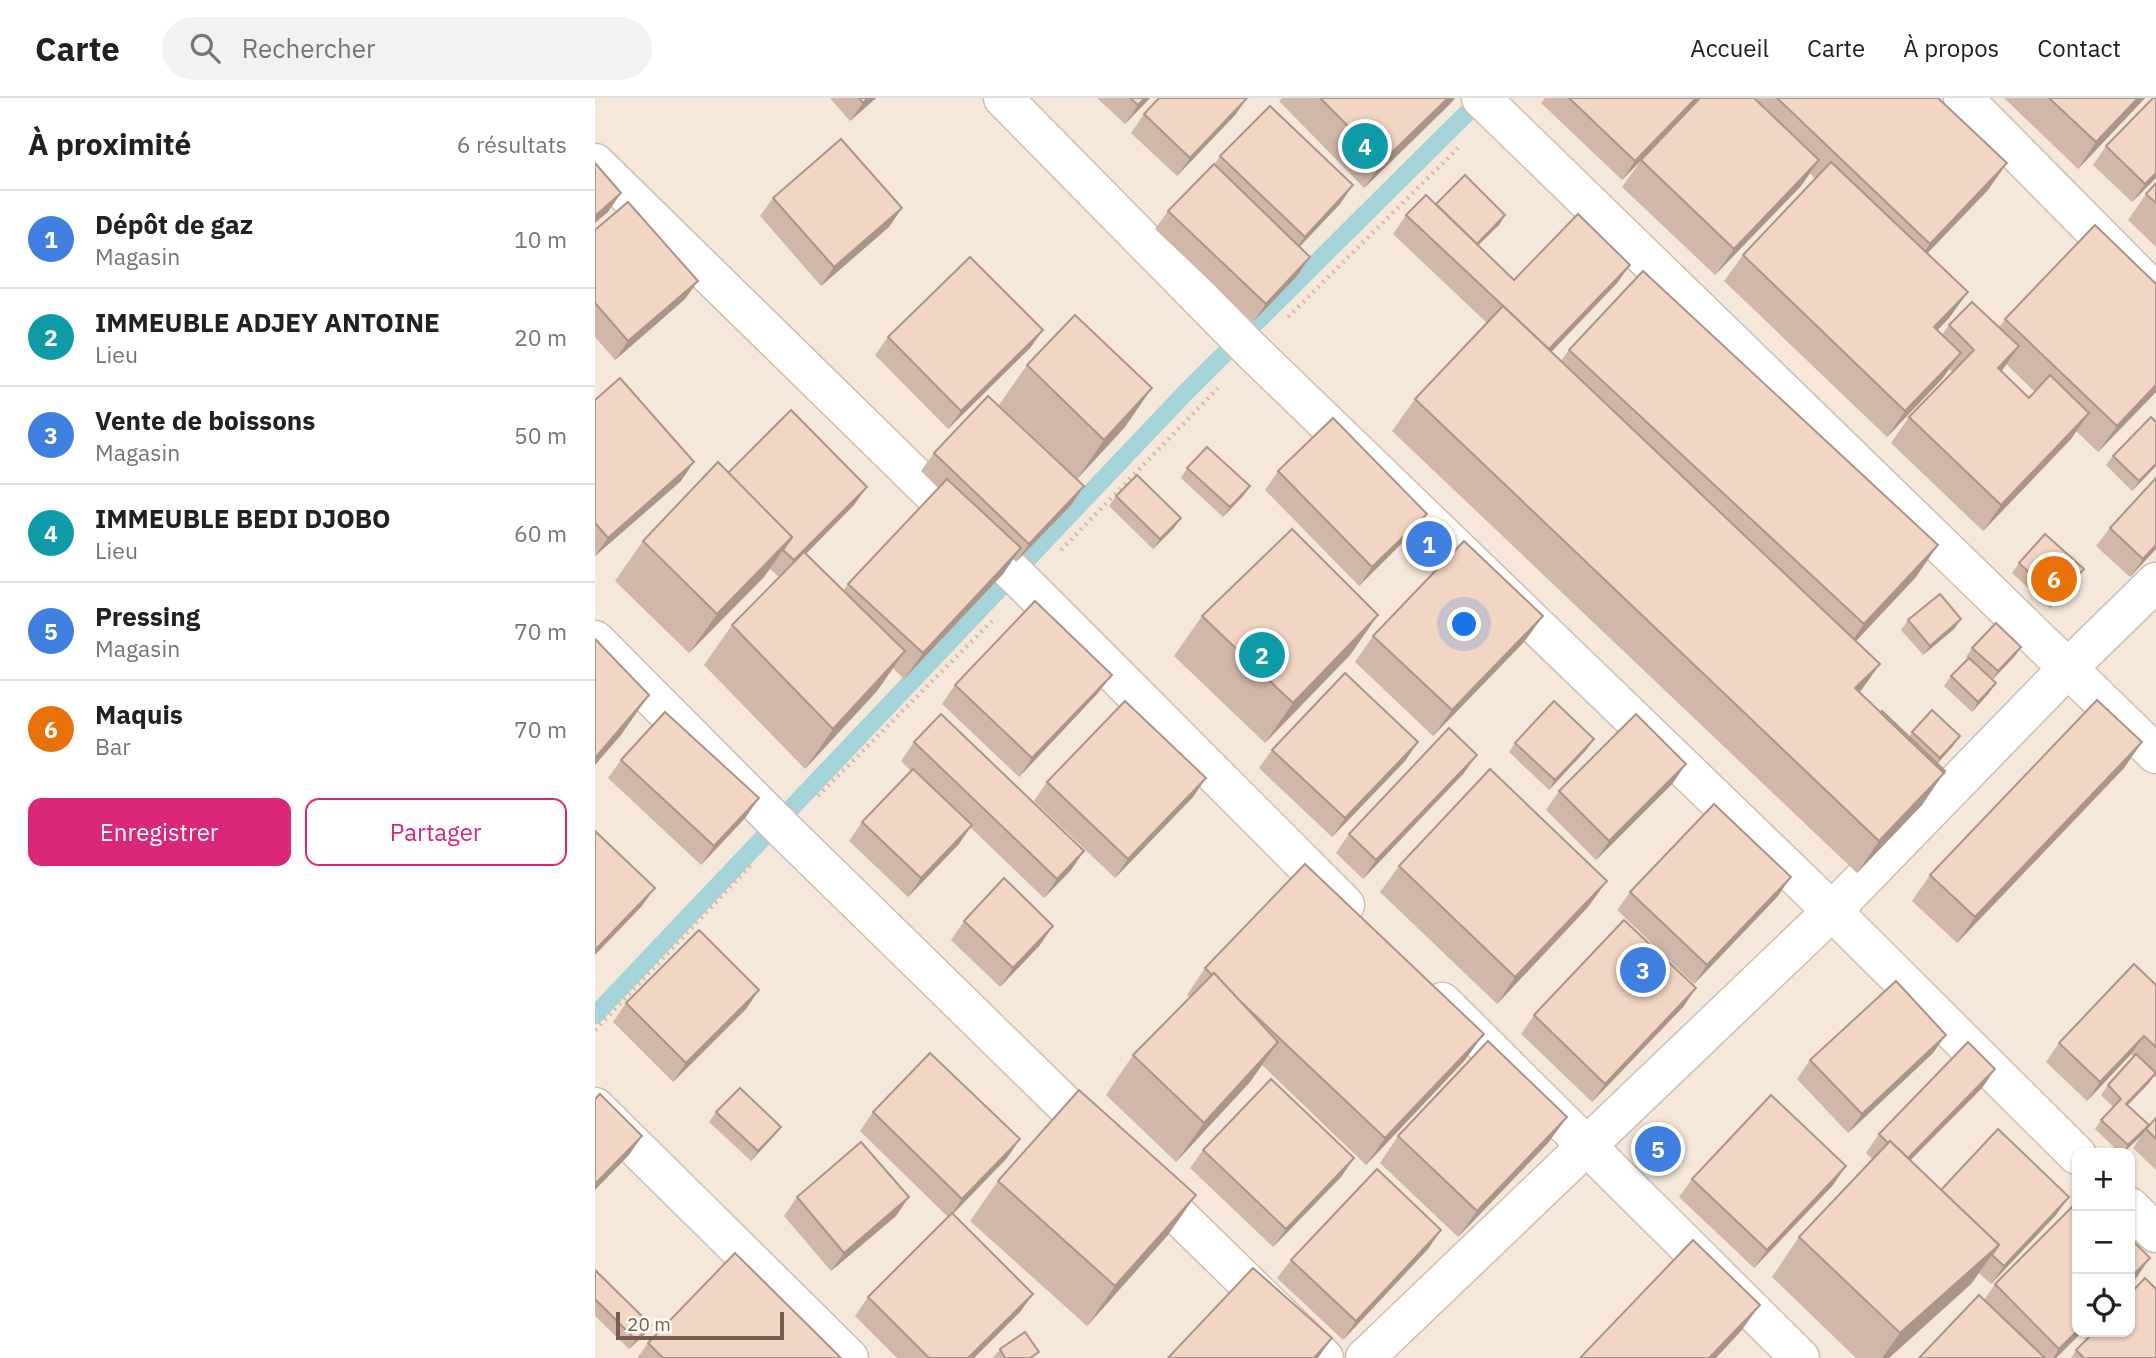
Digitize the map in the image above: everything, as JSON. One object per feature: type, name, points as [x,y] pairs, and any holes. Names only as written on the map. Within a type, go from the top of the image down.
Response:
[{"type":"street","points":[[1003,98],[1253,352],[1832,911],[2072,1150]]},
{"type":"street","points":[[1481,98],[2156,754]]},
{"type":"street","points":[[1963,98],[2156,293]]},
{"type":"street","points":[[595,163],[1027,586],[1370,929]]},
{"type":"street","points":[[1365,1358],[1832,911],[2069,667],[2156,582]]},
{"type":"street","points":[[595,640],[784,830],[1324,1358]]},
{"type":"street","points":[[1419,978],[1800,1358]]},
{"type":"street","points":[[595,1107],[849,1358]]},
{"type":"street","points":[[2134,1211],[2156,1233]]},
{"type":"shaded area","points":[[595,98],[2156,98],[2156,1358],[595,1358]]},
{"type":"building","points":[[1130,98],[1145,98],[1138,105]]},
{"type":"building","points":[[1159,98],[1247,98],[1190,158],[1144,114]]},
{"type":"building","points":[[1320,98],[1448,98],[1383,161]]},
{"type":"building","points":[[1569,98],[1696,98],[1635,161]]},
{"type":"building","points":[[1700,98],[1754,98],[1819,160],[1734,249],[1641,160]]},
{"type":"building","points":[[1777,98],[1938,98],[2007,163],[1930,244]]},
{"type":"building","points":[[2049,98],[2138,98],[2096,142]]},
{"type":"building","points":[[2156,98],[2156,173],[2145,184],[2106,146]]},
{"type":"building","points":[[1270,106],[1353,185],[1305,237],[1220,156]]},
{"type":"building","points":[[841,139],[902,208],[834,267],[773,198]]},
{"type":"building","points":[[1831,162],[1968,292],[1934,327],[1961,353],[1905,411],[1743,255]]},
{"type":"building","points":[[595,163],[621,193],[595,216]]},
{"type":"building","points":[[1214,164],[1310,257],[1266,304],[1168,211]]},
{"type":"building","points":[[1465,175],[1505,215],[1477,244],[1436,204]]},
{"type":"building","points":[[2156,183],[2156,203],[2146,194]]},
{"type":"building","points":[[1426,195],[1514,280],[1578,214],[1630,265],[1549,349],[1406,215]]},
{"type":"building","points":[[628,202],[698,281],[628,341],[595,303],[595,230]]},
{"type":"building","points":[[2095,225],[2156,284],[2156,385],[2117,426],[2005,319]]},
{"type":"building","points":[[970,257],[1043,330],[961,411],[888,337]]},
{"type":"building","points":[[1643,271],[1938,545],[1864,624],[1569,350]]},
{"type":"building","points":[[1972,302],[2019,346],[1998,368],[2029,398],[2050,375],[2089,413],[2001,505],[1909,417],[1974,350],[1949,325]]},
{"type":"building","points":[[1503,306],[1880,664],[1855,688],[1944,773],[1879,841],[1415,399]]},
{"type":"building","points":[[1075,315],[1152,388],[1104,440],[1027,365]]},
{"type":"building","points":[[620,378],[694,462],[608,538],[595,523],[595,400]]},
{"type":"building","points":[[988,396],[1084,486],[1029,544],[934,453]]},
{"type":"building","points":[[791,410],[867,487],[794,560],[783,550],[792,537],[728,473]]},
{"type":"building","points":[[2151,417],[2156,422],[2156,464],[2139,481],[2113,456]]},
{"type":"building","points":[[1333,418],[1427,514],[1372,567],[1278,471]]},
{"type":"building","points":[[1207,447],[1250,486],[1230,507],[1187,468]]},
{"type":"building","points":[[718,462],[792,537],[717,614],[643,541]]},
{"type":"building","points":[[1137,475],[1181,518],[1160,539],[1116,496]]},
{"type":"building","points":[[2156,478],[2156,545],[2143,559],[2110,528]]},
{"type":"building","points":[[947,479],[1021,548],[923,653],[848,584]]},
{"type":"building","points":[[1292,529],[1378,615],[1293,703],[1202,616]]},
{"type":"building","points":[[2045,534],[2084,569],[2057,598],[2019,563]]},
{"type":"building","points":[[1464,541],[1543,616],[1452,710],[1373,636]]},
{"type":"building","points":[[804,552],[905,651],[833,729],[732,625]]},
{"type":"building","points":[[1940,594],[1961,619],[1930,646],[1908,620]]},
{"type":"building","points":[[1035,601],[1112,675],[1032,758],[955,685]]},
{"type":"building","points":[[1996,623],[2021,647],[1998,671],[1972,648]]},
{"type":"building","points":[[595,639],[649,695],[595,758]]},
{"type":"building","points":[[1969,658],[1996,683],[1978,702],[1951,676]]},
{"type":"building","points":[[1345,673],[1418,742],[1345,818],[1272,750]]},
{"type":"building","points":[[2097,700],[2142,742],[1975,917],[1930,875]]},
{"type":"building","points":[[1125,701],[1206,778],[1128,859],[1047,782]]},
{"type":"building","points":[[1554,701],[1594,739],[1555,780],[1515,743]]},
{"type":"building","points":[[1932,710],[1960,736],[1940,758],[1912,732]]},
{"type":"building","points":[[1882,711],[1945,771],[1944,773],[1881,713]]},
{"type":"building","points":[[665,712],[759,798],[714,846],[621,760]]},
{"type":"building","points":[[941,714],[1084,851],[1057,879],[914,742]]},
{"type":"building","points":[[1636,714],[1686,764],[1609,841],[1559,791]]},
{"type":"building","points":[[1449,728],[1477,755],[1376,860],[1349,834]]},
{"type":"building","points":[[913,769],[972,825],[921,878],[862,822]]},
{"type":"building","points":[[1490,769],[1607,881],[1515,977],[1399,866]]},
{"type":"building","points":[[1714,804],[1791,877],[1707,965],[1630,892]]},
{"type":"building","points":[[595,831],[655,888],[595,950]]},
{"type":"building","points":[[1305,864],[1484,1034],[1385,1138],[1214,973],[1212,975],[1205,968]]},
{"type":"building","points":[[1004,878],[1053,926],[1013,968],[964,921]]},
{"type":"building","points":[[1624,920],[1696,988],[1605,1084],[1534,1015]]},
{"type":"building","points":[[699,930],[759,990],[686,1063],[626,1003]]},
{"type":"building","points":[[2134,964],[2156,985],[2156,1047],[2144,1036],[2100,1082],[2059,1043]]},
{"type":"building","points":[[1214,973],[1278,1042],[1204,1123],[1133,1055]]},
{"type":"building","points":[[1896,981],[1946,1035],[1862,1114],[1810,1060]]},
{"type":"building","points":[[1488,1041],[1567,1117],[1477,1211],[1398,1136]]},
{"type":"building","points":[[1968,1042],[1995,1069],[1908,1158],[1879,1134]]},
{"type":"building","points":[[930,1053],[1020,1139],[962,1199],[873,1112]]},
{"type":"building","points":[[2136,1054],[2156,1073],[2126,1104],[2149,1125],[2128,1145],[2101,1120],[2121,1099],[2108,1085]]},
{"type":"building","points":[[1271,1079],[1354,1158],[1286,1229],[1203,1150]]},
{"type":"building","points":[[740,1088],[781,1127],[758,1151],[716,1112]]},
{"type":"building","points":[[1079,1090],[1196,1195],[1115,1286],[998,1181]]},
{"type":"building","points":[[600,1094],[642,1136],[595,1184],[595,1099]]},
{"type":"building","points":[[1771,1095],[1846,1166],[1767,1250],[1692,1179]]},
{"type":"building","points":[[2156,1118],[2156,1139],[2146,1129]]},
{"type":"building","points":[[1998,1129],[2069,1197],[2004,1266],[1992,1255],[1999,1245],[1941,1190]]},
{"type":"building","points":[[1890,1141],[1999,1245],[1900,1333],[1799,1237]]},
{"type":"building","points":[[861,1142],[909,1197],[844,1253],[797,1197]]},
{"type":"building","points":[[1377,1169],[1441,1230],[1356,1321],[1291,1260]]},
{"type":"building","points":[[2072,1207],[2072,1336],[2059,1349],[1995,1284]]},
{"type":"building","points":[[952,1213],[1033,1294],[968,1358],[929,1358],[868,1297]]},
{"type":"building","points":[[1693,1240],[1760,1305],[1709,1358],[1580,1358]]},
{"type":"building","points":[[2135,1243],[2150,1258],[2135,1273]]},
{"type":"building","points":[[735,1253],[841,1358],[663,1358],[648,1343]]},
{"type":"building","points":[[1253,1268],[1332,1338],[1314,1358],[1168,1358]]},
{"type":"building","points":[[595,1270],[651,1325],[636,1340],[595,1299]]},
{"type":"building","points":[[2145,1278],[2156,1289],[2156,1358],[2084,1358],[2076,1350],[2089,1337],[2135,1337],[2135,1289]]},
{"type":"building","points":[[1979,1295],[2045,1358],[1919,1358]]},
{"type":"building","points":[[1025,1332],[1039,1352],[1030,1358],[1005,1358],[1000,1349]]},
{"type":"waterway","points":[[595,1015],[1186,392],[1482,98]]},
{"type":"place","name":"IMMEUBLE BEDI DJOBO","points":[[1365,146]]},
{"type":"place","name":"Dépôt de gaz","points":[[1429,544]]},
{"type":"place","name":"Maquis","points":[[2054,579]]},
{"type":"place","name":"IMMEUBLE ADJEY ANTOINE","points":[[1262,655]]},
{"type":"place","name":"Vente de boissons","points":[[1643,970]]},
{"type":"place","name":"Pressing","points":[[1658,1149]]}]
